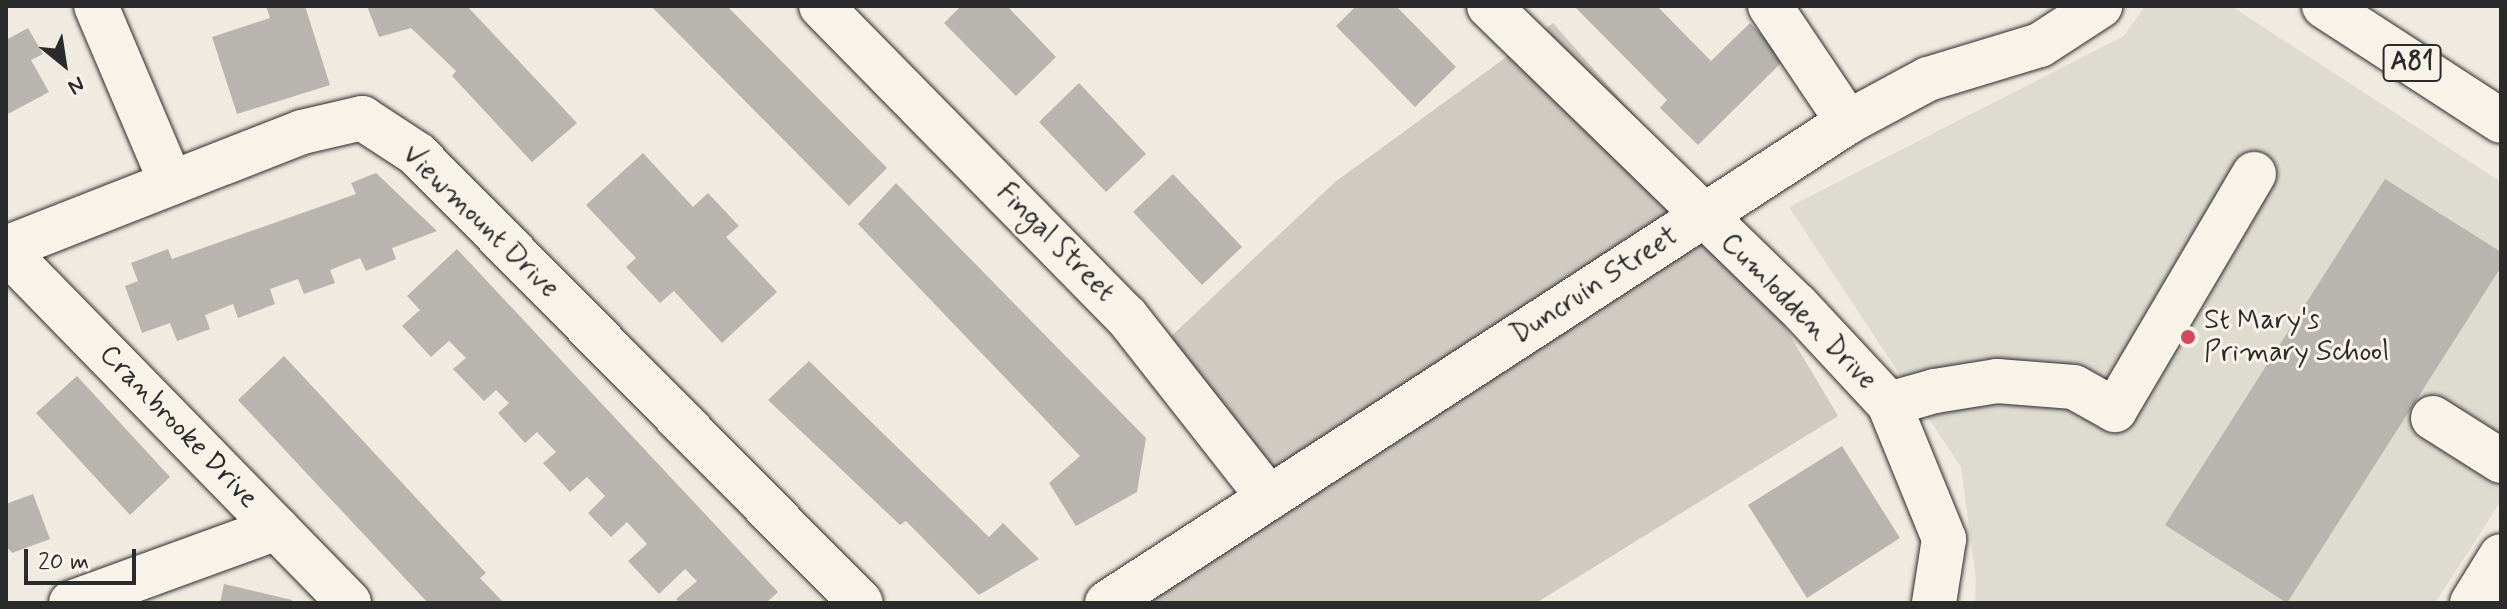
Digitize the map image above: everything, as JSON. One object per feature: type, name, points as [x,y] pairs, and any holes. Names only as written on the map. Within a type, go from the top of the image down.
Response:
[{"type":"street","points":[[96,6],[171,183]]},
{"type":"street","name":"Fingal Street","points":[[821,6],[1126,316],[1269,498]]},
{"type":"street","name":"Cumlodden Drive","points":[[1489,6],[1702,217],[1797,305],[1889,404],[1944,539],[1934,603]]},
{"type":"street","points":[[1770,6],[1848,122]]},
{"type":"street","name":"Duncruin Street","points":[[1107,603],[1848,122],[1928,79],[2040,45],[2100,6]]},
{"type":"street","name":"A81","points":[[2324,6],[2501,121]]},
{"type":"street","name":"Viewmount Drive","points":[[6,249],[302,132],[362,118],[417,154],[861,603]]},
{"type":"street","points":[[1889,404],[1935,391],[1997,381],[2074,387],[2115,410],[2254,174]]},
{"type":"street","name":"Cranbrooke Drive","points":[[6,249],[349,603]]},
{"type":"street","points":[[2433,418],[2501,461]]},
{"type":"street","points":[[71,603],[277,528]]},
{"type":"street","points":[[2472,603],[2501,556]]},
{"type":"shaded area","name":"St Mary's Primary School","points":[[2145,6],[2231,6],[2501,182],[2501,501],[2435,603],[1975,603],[1976,579],[1961,467],[1789,207],[2124,36]]},
{"type":"shaded area","points":[[1553,23],[1710,201],[1838,416],[1536,603],[1142,603],[1269,524],[1148,358],[1335,182]]},
{"type":"building","points":[[266,6],[305,6],[330,85],[237,114],[212,37],[270,18]]},
{"type":"building","points":[[367,6],[467,6],[577,123],[532,162],[452,76],[456,71],[411,28],[379,37]]},
{"type":"building","points":[[651,6],[727,6],[887,168],[849,206]]},
{"type":"building","points":[[961,6],[1007,6],[1056,57],[1016,96],[944,23]]},
{"type":"building","points":[[1356,6],[1396,6],[1456,67],[1415,107],[1336,26]]},
{"type":"building","points":[[1574,6],[1657,6],[1711,61],[1750,23],[1785,59],[1698,145],[1660,108],[1667,100]]},
{"type":"building","points":[[28,28],[43,54],[31,60],[49,92],[6,115],[6,40]]},
{"type":"building","points":[[1079,83],[1146,154],[1106,192],[1039,122]]},
{"type":"building","points":[[643,153],[693,207],[708,193],[739,226],[726,237],[777,292],[722,343],[674,291],[660,303],[626,267],[636,258],[586,205]]},
{"type":"building","points":[[376,173],[437,231],[392,248],[396,259],[366,271],[360,258],[330,270],[335,283],[304,294],[298,279],[270,289],[275,304],[238,318],[233,304],[205,315],[210,329],[177,341],[170,323],[142,333],[125,286],[138,281],[131,263],[168,249],[172,259],[356,194],[351,183]]},
{"type":"building","points":[[1173,174],[1242,247],[1202,285],[1133,212]]},
{"type":"building","points":[[2385,179],[2501,252],[2501,267],[2287,603],[2165,525]]},
{"type":"building","points":[[896,183],[1146,438],[1137,492],[1076,526],[1049,483],[1080,456],[858,224]]},
{"type":"building","points":[[457,249],[778,592],[766,603],[680,603],[676,599],[697,581],[685,569],[659,594],[628,561],[647,544],[627,522],[611,537],[588,513],[605,496],[587,477],[570,492],[543,463],[556,452],[537,432],[525,443],[498,413],[509,403],[496,390],[484,401],[453,369],[466,358],[449,341],[431,357],[402,326],[420,310],[407,296]]},
{"type":"building","points":[[284,356],[486,573],[480,578],[504,603],[428,603],[238,400]]},
{"type":"building","points":[[809,361],[989,537],[1003,523],[1039,559],[979,595],[906,521],[900,525],[768,400]]},
{"type":"building","points":[[77,376],[170,477],[130,515],[36,413]]},
{"type":"building","points":[[1842,446],[1900,538],[1807,598],[1748,505]]},
{"type":"building","points":[[33,494],[50,539],[12,553],[6,546],[6,504]]},
{"type":"building","points":[[224,584],[292,600],[291,603],[220,603]]},
{"type":"place","name":"St Mary's Primary School","points":[[2188,337]]}]
